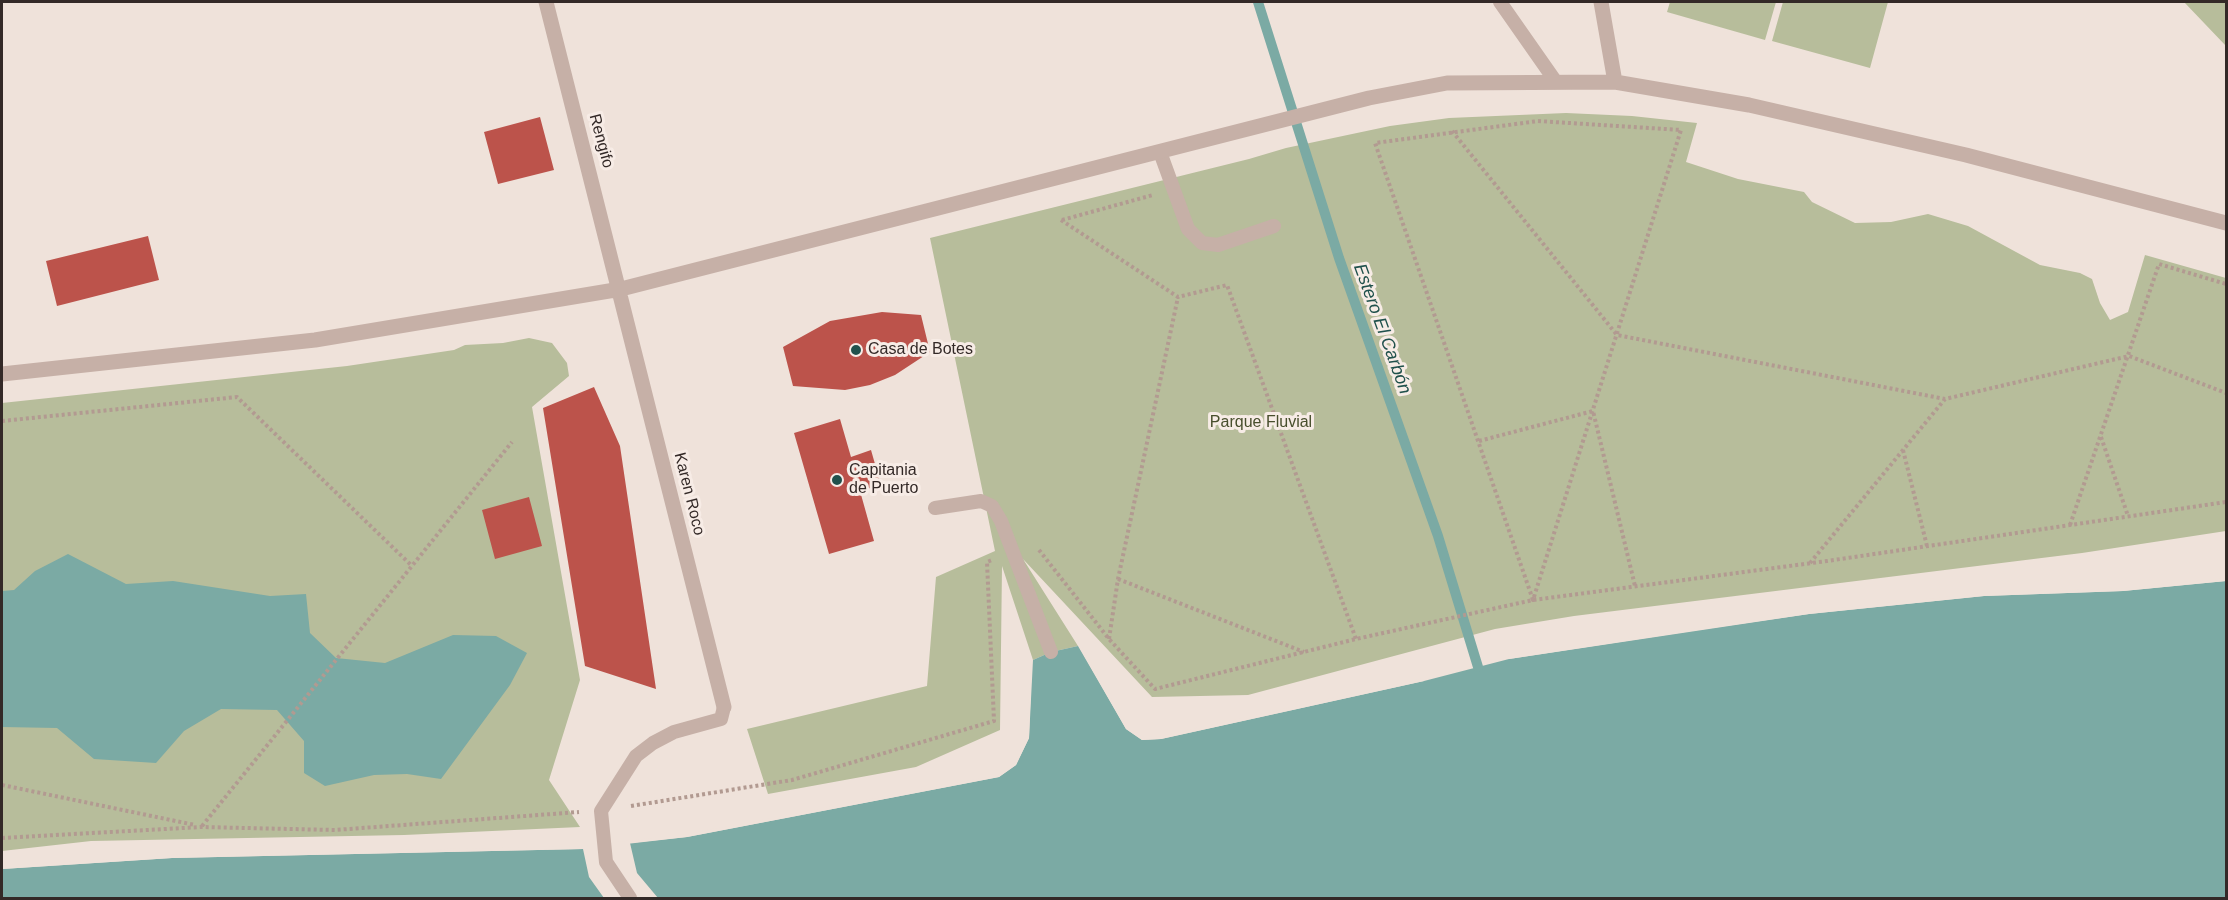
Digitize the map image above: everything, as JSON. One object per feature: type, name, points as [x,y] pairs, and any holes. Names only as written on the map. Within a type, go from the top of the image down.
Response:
[{"type":"street","name":"Rengifo","points":[[546,2],[621,289]]},
{"type":"street","points":[[1601,2],[1615,82]]},
{"type":"street","points":[[2,374],[315,340],[621,289],[1369,98],[1447,83],[1615,82],[1749,105],[1966,155],[2226,223]]},
{"type":"street","name":"Karen Roco","points":[[621,289],[724,707]]},
{"type":"lane","points":[[1500,2],[1556,82]]},
{"type":"lane","points":[[1160,152],[1188,229],[1193,237],[1202,243],[1218,244],[1274,226]]},
{"type":"lane","points":[[935,508],[981,501],[992,506],[1001,521],[1051,652]]},
{"type":"lane","points":[[630,898],[606,862],[601,811],[636,756],[653,742],[674,732],[721,719],[724,707]]},
{"type":"path","points":[[1538,121],[1681,130],[1533,600],[1376,143],[1538,121]]},
{"type":"path","points":[[1452,131],[1617,335],[1945,399],[2129,356],[2226,393]]},
{"type":"path","points":[[1175,190],[1061,220],[1178,297],[1227,285],[1356,639],[1533,600],[1810,563],[2226,502]]},
{"type":"path","points":[[2070,525],[2159,264],[2226,284]]},
{"type":"path","points":[[1109,639],[1118,579],[1178,297]]},
{"type":"path","points":[[2,421],[237,397],[411,565]]},
{"type":"path","points":[[1810,563],[1945,399]]},
{"type":"path","points":[[1479,441],[1593,411]]},
{"type":"path","points":[[1593,411],[1635,586]]},
{"type":"path","points":[[2101,436],[2128,516]]},
{"type":"path","points":[[2,785],[201,827],[512,442]]},
{"type":"path","points":[[1903,449],[1927,546]]},
{"type":"path","points":[[1118,579],[1304,652]]},
{"type":"green space","points":[[1670,2],[1776,2],[1765,40],[1667,12]]},
{"type":"green space","points":[[1783,2],[1888,2],[1870,68],[1772,41]]},
{"type":"green space","points":[[2184,2],[2226,2],[2226,46]]},
{"type":"green space","name":"Parque Fluvial","points":[[1566,113],[1632,116],[1697,123],[1686,162],[1738,179],[1804,192],[1812,202],[1855,223],[1891,222],[1928,214],[1968,226],[2040,265],[2080,273],[2092,279],[2100,303],[2110,320],[2128,312],[2145,255],[2226,278],[2226,531],[2082,553],[1574,616],[1495,629],[1248,695],[1152,697],[1023,559],[1078,646],[1051,652],[1033,660],[1002,566],[1000,730],[916,767],[768,794],[747,729],[927,686],[936,577],[995,551],[930,238],[1286,148],[1390,126],[1449,118]]},
{"type":"green space","points":[[529,338],[552,343],[567,363],[569,376],[532,407],[580,680],[549,780],[580,827],[404,835],[91,841],[2,851],[2,403],[347,366],[454,350],[465,345],[503,343]]},
{"type":"water","points":[[68,554],[126,584],[173,581],[270,596],[306,594],[310,633],[336,658],[385,663],[453,635],[496,636],[527,653],[510,685],[441,779],[407,774],[374,775],[325,786],[304,773],[304,741],[277,710],[221,709],[184,731],[156,763],[94,759],[57,728],[2,727],[2,591],[14,590],[35,571]]},
{"type":"water","points":[[2226,581],[2226,898],[2,898],[2,869],[172,858],[583,849],[687,837],[999,777],[1016,765],[1029,738],[1033,660],[1051,652],[1078,646],[1126,729],[1142,740],[1161,739],[1424,681],[1509,659],[1698,630],[1809,614],[1984,596],[2123,591]]},
{"type":"pier","points":[[2226,578],[2226,581],[2123,591],[1984,596],[1809,614],[1509,659],[1508,656],[1808,611],[1984,593],[2123,588]]},
{"type":"pier","points":[[1077,643],[1081,645],[1128,727],[1142,737],[1160,736],[1424,678],[1424,681],[1161,739],[1142,740],[1126,729]]},
{"type":"pier","points":[[1032,657],[1029,738],[1016,765],[999,777],[687,837],[630,843],[637,873],[658,898],[604,898],[589,877],[583,849],[172,858],[2,869],[2,866],[172,855],[583,846],[686,834],[998,775],[1014,763],[1026,737]]},
{"type":"building","points":[[540,117],[554,170],[498,184],[484,132]]},
{"type":"building","points":[[148,236],[159,280],[57,306],[46,261]]},
{"type":"building","name":"Casa de Botes","points":[[882,312],[921,315],[930,352],[895,375],[870,385],[845,390],[793,386],[783,347],[830,321]]},
{"type":"building","points":[[594,387],[620,446],[656,689],[585,666],[543,408]]},
{"type":"building","points":[[840,419],[851,457],[871,450],[881,485],[860,491],[874,541],[829,554],[794,433]]},
{"type":"building","points":[[529,497],[542,546],[495,559],[482,510]]},
{"type":"waterway","name":"Estero El Carbón","points":[[1258,2],[1339,258],[1438,536],[1478,667]]},
{"type":"place","name":"Casa de Botes","points":[[856,350]]},
{"type":"place","name":"Capitania de Puerto","points":[[837,480]]}]
